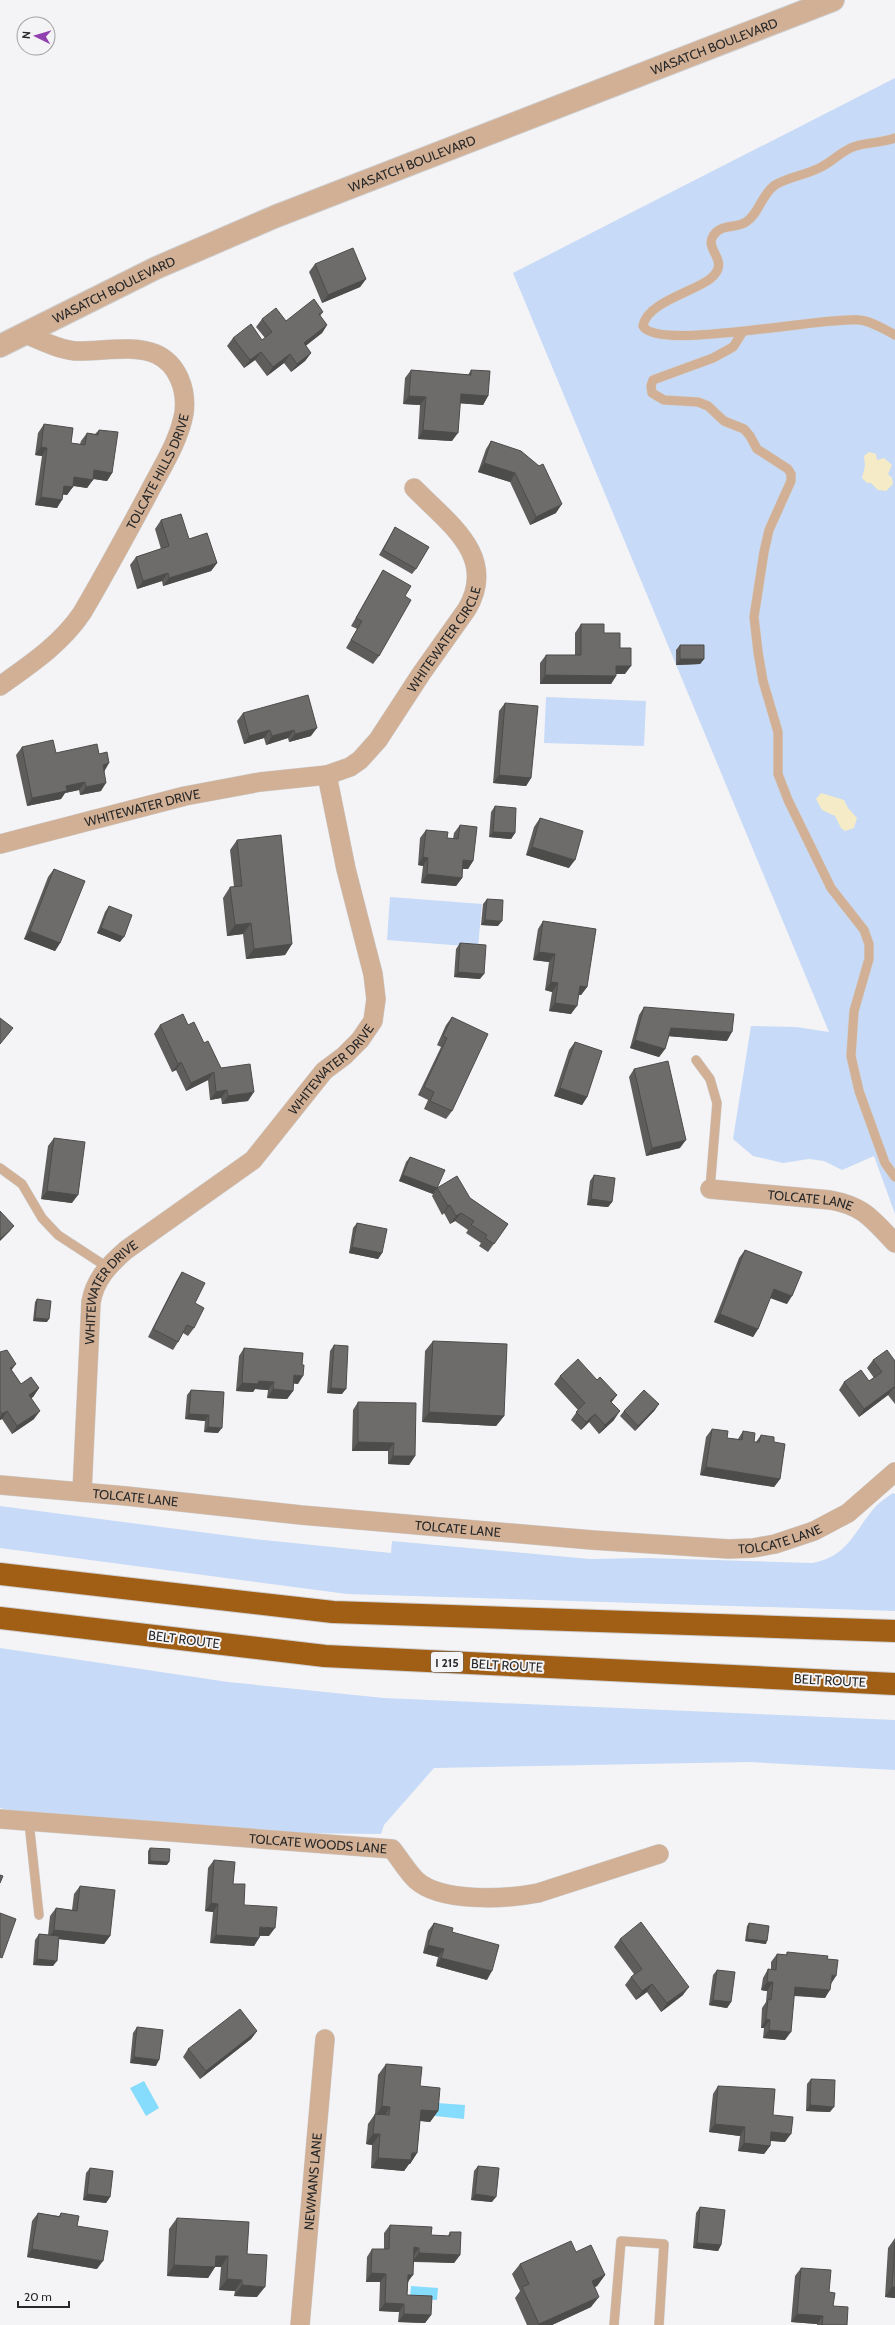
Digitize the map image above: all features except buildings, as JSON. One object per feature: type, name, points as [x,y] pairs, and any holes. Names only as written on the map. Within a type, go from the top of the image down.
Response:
[{"type":"highway","points":[[0,1574],[333,1612],[895,1631]]},
{"type":"highway","name":"BELT ROUTE","points":[[0,1618],[325,1656],[895,1684]]},
{"type":"street","name":"WASATCH BOULEVARD","points":[[0,346],[23,333],[156,268],[268,220],[834,0]]},
{"type":"street","name":"TOLCATE HILLS DRIVE","points":[[0,686],[50,650],[67,633],[82,613],[164,464],[179,429],[184,412],[184,401],[176,370],[162,357],[135,350],[66,350],[23,333]]},
{"type":"street","name":"WHITEWATER CIRCLE","points":[[327,775],[350,767],[360,760],[378,740],[421,674],[467,609],[475,591],[478,571],[469,546],[414,488]]},
{"type":"street","name":"WHITEWATER DRIVE","points":[[0,844],[224,788],[327,775],[346,869],[373,974],[376,999],[373,1021],[360,1040],[344,1056],[324,1071],[253,1160],[126,1250],[107,1267],[96,1285],[91,1302],[82,1492]]},
{"type":"street","name":"TOLCATE LANE","points":[[710,1189],[830,1200],[849,1204],[865,1212],[895,1243]]},
{"type":"street","name":"TOLCATE LANE","points":[[0,1485],[301,1515],[729,1550],[775,1544],[820,1528],[848,1513],[895,1472]]},
{"type":"street","name":"TOLCATE WOODS LANE","points":[[0,1819],[392,1849],[417,1881],[427,1888],[445,1893],[481,1897],[522,1896],[538,1893],[659,1854]]},
{"type":"street","name":"NEWMANS LANE","points":[[300,2325],[325,2039]]},
{"type":"lane","points":[[895,138],[856,146],[823,166],[776,185],[764,196],[754,215],[747,222],[725,227],[713,236],[711,242],[719,261],[719,268],[715,274],[700,286],[662,304],[647,315],[643,326],[650,332],[662,334],[742,332],[839,319],[860,320],[895,335]]},
{"type":"lane","points":[[742,332],[733,347],[713,358],[653,380],[651,386],[652,393],[664,400],[698,402],[708,406],[724,421],[744,429],[750,436],[757,450],[788,469],[791,474],[791,481],[769,530],[764,552],[754,617],[758,652],[763,681],[778,732],[778,774],[788,800],[831,888],[860,924],[869,944],[869,959],[854,1011],[851,1056],[859,1091],[884,1163],[895,1177]]},
{"type":"lane","points":[[696,1060],[710,1079],[718,1103],[710,1189]]},
{"type":"lane","points":[[0,1168],[22,1184],[42,1218],[58,1235],[107,1267]]},
{"type":"lane","points":[[29,1822],[39,1915]]},
{"type":"lane","points":[[614,2325],[621,2241],[664,2244],[659,2325]]},
{"type":"shaded area","points":[[895,78],[895,1214],[874,1156],[842,1170],[824,1161],[809,1159],[783,1163],[753,1156],[733,1139],[751,1026],[796,1027],[829,1032],[513,273]]},
{"type":"shaded area","points":[[546,697],[646,701],[644,746],[544,743]]},
{"type":"shaded area","points":[[390,897],[482,904],[478,947],[387,940]]},
{"type":"shaded area","points":[[893,1493],[895,1494],[895,1611],[347,1594],[0,1548],[0,1506],[254,1539],[391,1553],[392,1541],[590,1559],[648,1558],[812,1563],[824,1560],[842,1549],[876,1506]]},
{"type":"shaded area","points":[[0,1648],[228,1682],[384,1698],[895,1720],[895,1770],[749,1762],[434,1768],[384,1825],[381,1834],[288,1833],[23,1814],[0,1808]]},
{"type":"sand","points":[[869,452],[876,454],[877,460],[884,458],[892,465],[888,474],[892,478],[893,484],[886,491],[878,490],[871,483],[867,483],[862,478],[865,466],[864,456]]},
{"type":"sand","points":[[821,793],[844,800],[848,808],[857,818],[854,828],[845,831],[841,828],[835,816],[822,810],[816,799]]},
{"type":"water","points":[[144,2081],[159,2108],[146,2116],[130,2088]]},
{"type":"water","points":[[437,2103],[465,2105],[464,2119],[435,2116]]},
{"type":"water","points":[[411,2286],[438,2288],[437,2300],[410,2298]]}]
